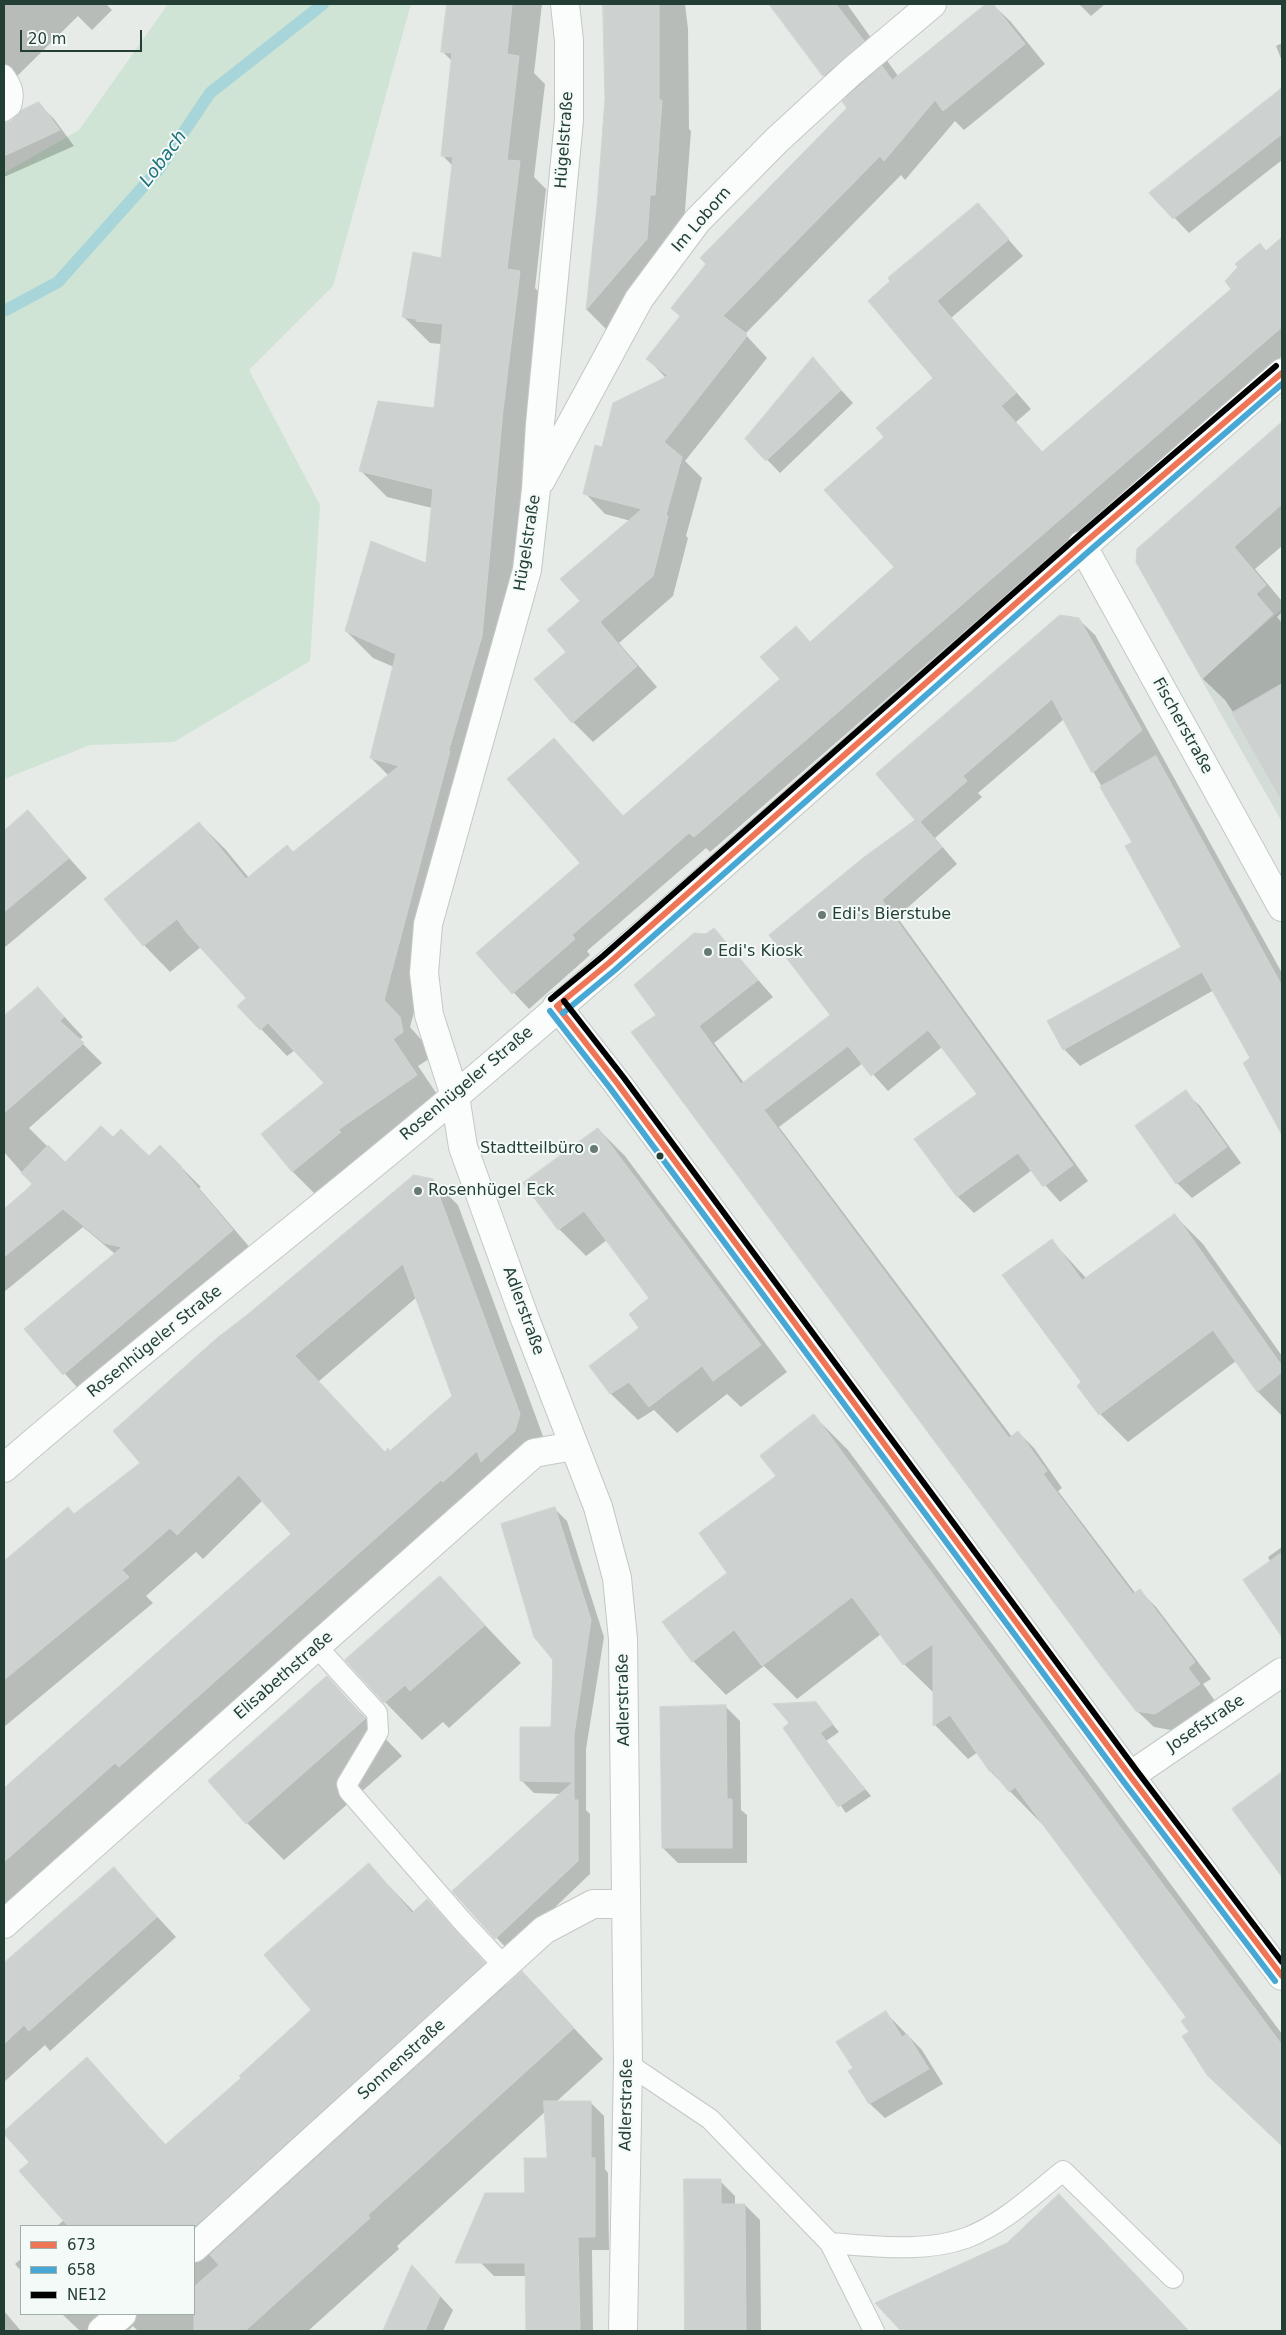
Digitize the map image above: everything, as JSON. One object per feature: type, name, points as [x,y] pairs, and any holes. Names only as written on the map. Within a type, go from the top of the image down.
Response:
[{"type":"street","name":"Hügelstraße","points":[[454,1096],[429,1015],[424,973],[428,924],[527,570],[569,120],[569,41],[565,4]]},
{"type":"street","name":"Im Loborn","points":[[536,489],[639,300],[697,221],[777,140],[851,72],[932,4]]},
{"type":"street","name":"Rosenhügeler Straße","points":[[4,1468],[454,1096],[557,1006],[610,963],[1082,545],[1282,373]]},
{"type":"street","name":"Fischerstraße","points":[[1082,545],[1282,907]]},
{"type":"street","points":[[557,1006],[617,1083],[1130,1776],[1282,1976]]},
{"type":"street","name":"Adlerstraße","points":[[454,1096],[463,1147],[573,1446],[598,1507],[617,1578],[623,1640],[628,2064],[623,2331]]},
{"type":"street","name":"Elisabethstraße","points":[[4,1924],[534,1453],[573,1446]]},
{"type":"street","name":"Josefstraße","points":[[1130,1776],[1282,1672]]},
{"type":"street","name":"Sonnenstraße","points":[[195,2247],[544,1930],[593,1904],[626,1904]]},
{"type":"street","points":[[102,2331],[121,2315]]},
{"type":"lane","points":[[4,75],[12,87],[14,97],[11,106],[4,111]]},
{"type":"lane","points":[[317,1647],[377,1713],[378,1732],[347,1784],[349,1791],[463,1922],[505,1967]]},
{"type":"lane","points":[[628,2064],[710,2118],[830,2243],[874,2331]]},
{"type":"lane","points":[[830,2243],[883,2246],[931,2245],[966,2238],[1000,2220],[1063,2171],[1174,2278]]},
{"type":"shaded area","points":[[1282,609],[1282,822],[1201,679]]},
{"type":"green space","points":[[168,4],[411,4],[333,286],[249,370],[320,505],[310,661],[174,742],[90,745],[4,779],[4,173],[79,130]]},
{"type":"building","points":[[447,4],[512,4],[507,54],[519,56],[507,160],[520,161],[507,269],[520,271],[503,410],[482,636],[448,753],[450,751],[384,1000],[400,1017],[403,1032],[393,1039],[417,1075],[338,1130],[341,1132],[292,1172],[261,1134],[324,1083],[268,1023],[260,1030],[237,1006],[246,998],[187,933],[177,919],[143,946],[104,899],[199,822],[246,879],[287,845],[293,852],[399,766],[370,758],[396,654],[345,631],[371,541],[426,563],[433,489],[359,471],[378,401],[434,408],[443,324],[416,321],[416,319],[402,317],[413,252],[441,258],[453,157],[441,156],[452,53],[441,52]]},
{"type":"building","points":[[603,4],[659,4],[659,100],[662,100],[655,195],[650,195],[647,239],[586,310],[597,206],[605,99]]},
{"type":"building","points":[[769,4],[836,4],[864,41],[823,76]]},
{"type":"building","points":[[986,4],[993,4],[1025,44],[943,111],[935,100],[884,161],[880,156],[723,316],[747,334],[744,338],[747,336],[664,442],[682,457],[666,515],[668,516],[653,576],[600,622],[637,666],[572,723],[534,679],[566,652],[547,630],[580,601],[560,579],[642,509],[583,494],[595,445],[602,447],[613,403],[668,376],[646,359],[680,316],[671,308],[706,264],[700,258],[847,108],[842,101],[882,66],[892,80]]},
{"type":"building","points":[[1282,88],[1282,134],[1173,219],[1149,193]]},
{"type":"building","points":[[39,102],[60,130],[4,156],[4,123],[11,121],[22,110]]},
{"type":"building","points":[[978,203],[1009,239],[937,301],[1016,393],[1001,406],[1042,452],[1231,289],[1225,281],[1238,267],[1235,264],[1260,243],[1266,251],[1282,237],[1282,327],[694,837],[689,833],[572,935],[575,939],[512,994],[476,953],[580,863],[507,779],[554,738],[623,816],[780,679],[760,657],[796,626],[810,642],[894,567],[824,490],[884,437],[876,428],[933,378],[868,301],[890,281],[888,278]]},
{"type":"building","points":[[813,357],[841,390],[766,461],[745,439]]},
{"type":"building","points":[[1282,422],[1282,504],[1234,547],[1266,585],[1256,594],[1273,614],[1202,679],[1136,562],[1137,549]]},
{"type":"building","points":[[1060,615],[1079,618],[1142,730],[1092,773],[1052,699],[963,776],[967,781],[920,822],[942,847],[882,900],[1073,1165],[1043,1187],[1018,1153],[957,1197],[914,1139],[977,1094],[928,1030],[871,1076],[848,1046],[764,1110],[1009,1438],[1018,1431],[1047,1471],[1043,1474],[1133,1594],[1140,1589],[1195,1662],[1188,1668],[1200,1684],[1155,1714],[1136,1711],[1102,1667],[631,1032],[656,1015],[634,985],[694,933],[706,934],[714,928],[758,980],[699,1026],[741,1084],[830,1015],[769,935],[863,858],[915,820],[876,774]]},
{"type":"building","points":[[1282,684],[1282,801],[1232,713]]},
{"type":"building","points":[[1156,756],[1282,986],[1282,1135],[1243,1063],[1250,1058],[1202,972],[1063,1050],[1047,1021],[1181,947],[1125,846],[1132,842],[1100,787]]},
{"type":"building","points":[[28,810],[69,858],[4,912],[4,831]]},
{"type":"building","points":[[38,987],[64,1017],[60,1021],[84,1043],[4,1113],[4,1016]]},
{"type":"building","points":[[1186,1090],[1227,1147],[1176,1184],[1135,1126]]},
{"type":"building","points":[[101,1126],[113,1137],[121,1129],[149,1156],[160,1145],[182,1167],[233,1230],[63,1375],[24,1329],[122,1247],[104,1243],[63,1209],[4,1257],[4,1209],[33,1184],[21,1173],[48,1145],[65,1162]]},
{"type":"building","points":[[598,1128],[761,1345],[713,1381],[702,1366],[649,1407],[629,1382],[610,1394],[589,1366],[639,1328],[629,1314],[649,1298],[584,1211],[558,1230],[523,1183]]},
{"type":"building","points":[[414,1175],[433,1179],[520,1414],[515,1431],[481,1462],[477,1451],[443,1482],[441,1480],[119,1767],[115,1763],[4,1862],[4,1788],[291,1534],[239,1475],[177,1535],[170,1528],[122,1570],[129,1577],[4,1680],[4,1561],[68,1507],[74,1514],[140,1463],[113,1431],[217,1338]],"holes":[[[403,1264],[452,1396],[390,1451],[388,1448],[385,1452],[295,1356]]]},
{"type":"building","points":[[1175,1214],[1282,1366],[1282,1372],[1257,1392],[1213,1330],[1099,1415],[1077,1386],[1081,1382],[1002,1275],[1052,1239],[1082,1280]]},
{"type":"building","points":[[814,1414],[1282,2045],[1282,2146],[1207,2075],[1182,2036],[1189,2032],[1181,2021],[1186,2017],[1015,1787],[1009,1792],[992,1771],[990,1772],[950,1715],[933,1726],[933,1644],[903,1665],[852,1597],[762,1666],[734,1630],[692,1662],[662,1622],[727,1573],[699,1533],[776,1476],[760,1456]]},
{"type":"building","points":[[555,1507],[591,1620],[574,1735],[574,1800],[578,1800],[578,1861],[495,1939],[452,1891],[573,1782],[520,1781],[520,1727],[551,1727],[553,1660],[534,1637],[501,1524]]},
{"type":"building","points":[[1282,1553],[1282,1637],[1243,1580]]},
{"type":"building","points":[[440,1576],[485,1625],[410,1691],[405,1685],[384,1703],[345,1660]]},
{"type":"building","points":[[327,1676],[365,1719],[246,1824],[208,1781]]},
{"type":"building","points":[[816,1702],[833,1724],[820,1733],[865,1789],[838,1807],[783,1728],[789,1723],[773,1704]]},
{"type":"building","points":[[726,1705],[727,1799],[732,1799],[732,1848],[662,1848],[660,1707]]},
{"type":"building","points":[[1282,1772],[1282,1877],[1232,1809]]},
{"type":"building","points":[[369,1863],[412,1913],[427,1899],[485,1963],[195,2226],[67,2225],[19,2171],[29,2162],[4,2134],[4,2131],[87,2057],[165,2145],[241,2078],[239,2076],[311,2010],[264,1955]]},
{"type":"building","points":[[114,1867],[157,1917],[29,2031],[24,2025],[4,2044],[4,1963]]},
{"type":"building","points":[[522,1971],[574,2028],[368,2215],[370,2218],[245,2331],[194,2331],[195,2286],[219,2265],[210,2255]]},
{"type":"building","points":[[886,2011],[902,2037],[907,2034],[929,2069],[869,2104],[848,2071],[853,2068],[836,2042]]},
{"type":"building","points":[[544,2101],[591,2101],[591,2158],[595,2158],[595,2237],[578,2237],[580,2331],[526,2331],[525,2263],[455,2263],[485,2193],[525,2193],[524,2158],[547,2158]]},
{"type":"building","points":[[684,2179],[721,2179],[721,2204],[745,2204],[746,2331],[685,2331]]},
{"type":"building","points":[[1059,2194],[1189,2331],[901,2331],[875,2303],[1007,2243]]},
{"type":"building","points":[[412,2265],[440,2296],[425,2331],[383,2331]]},
{"type":"waterway","name":"Lobach","points":[[4,311],[58,282],[159,169],[210,93],[323,4]]},
{"type":"transit line","name":"NE12","points":[[551,999],[603,956],[1076,538],[1276,366]]},
{"type":"transit line","name":"673","points":[[557,1006],[609,963],[1082,545],[1282,373]]},
{"type":"transit line","name":"658","points":[[563,1013],[615,970],[1088,552],[1282,384]]},
{"type":"transit line","name":"NE12","points":[[564,1001],[624,1078],[1137,1771],[1282,1962]]},
{"type":"transit line","name":"673","points":[[557,1006],[617,1083],[1130,1776],[1282,1976]]},
{"type":"transit line","name":"658","points":[[550,1011],[610,1088],[1123,1781],[1275,1981]]},
{"type":"place","name":"Edi's Bierstube","points":[[822,915]]},
{"type":"place","name":"Edi's Kiosk","points":[[708,952]]},
{"type":"place","name":"Stadtteilbüro","points":[[594,1149]]},
{"type":"place","name":"Rosenhügel Eck","points":[[418,1191]]}]
